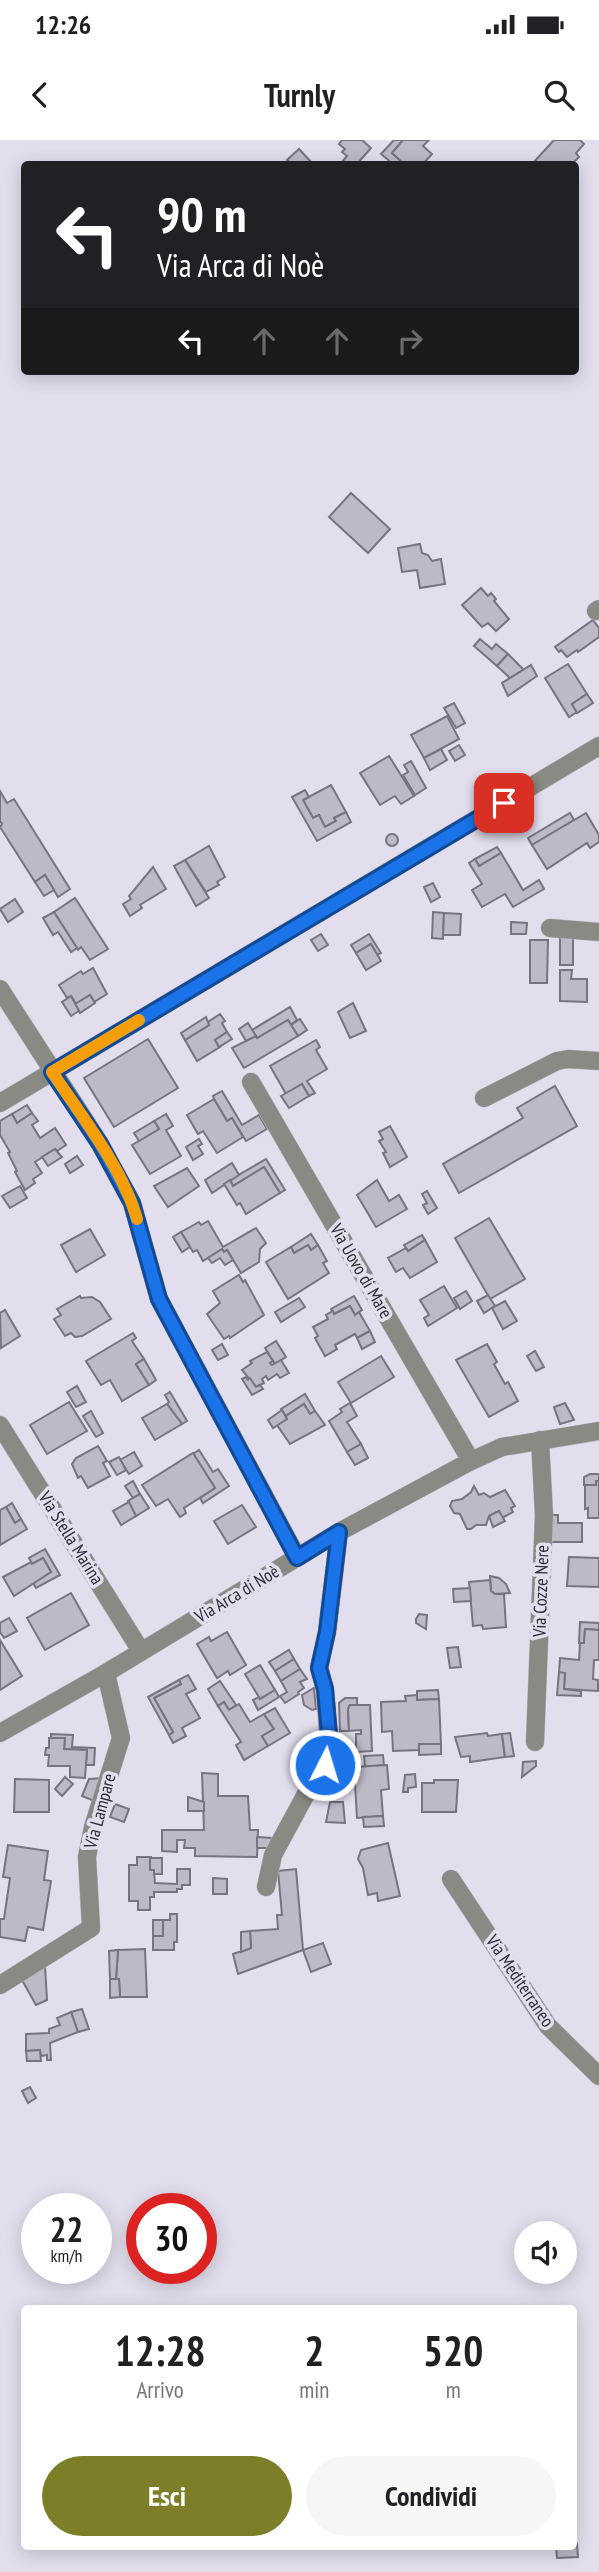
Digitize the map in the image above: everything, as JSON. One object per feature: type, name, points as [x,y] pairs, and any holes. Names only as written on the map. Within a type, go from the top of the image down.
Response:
[{"type":"street","points":[[0,1103],[599,746]]},
{"type":"street","points":[[551,928],[599,932]]},
{"type":"street","points":[[0,989],[100,1144],[132,1203],[159,1299],[297,1558]]},
{"type":"street","points":[[484,1098],[557,1061],[599,1061]]},
{"type":"street","name":"Via Uovo di Mare","points":[[251,1082],[471,1461]]},
{"type":"street","name":"Via Stella Marina","points":[[0,1425],[141,1651]]},
{"type":"street","name":"Via Arca di Noè","points":[[0,1733],[106,1673],[339,1532],[471,1461],[502,1447],[599,1432]]},
{"type":"street","name":"Via Cozze Nere","points":[[535,1742],[544,1515],[540,1440]]},
{"type":"street","points":[[266,1888],[273,1855],[313,1781],[325,1765],[330,1745],[325,1689],[319,1668],[327,1632],[339,1532]]},
{"type":"street","name":"Via Lampare","points":[[0,1985],[92,1928],[87,1857],[93,1827],[121,1738],[106,1673]]},
{"type":"street","name":"Via Mediterraneo","points":[[451,1878],[548,2026],[599,2076]]},
{"type":"building","points":[[342,140],[362,140],[371,148],[360,161],[343,161],[347,156],[342,152],[345,149],[339,144]]},
{"type":"building","points":[[394,140],[403,140],[392,153],[401,161],[389,161],[381,154]]},
{"type":"building","points":[[403,140],[429,140],[423,146],[432,154],[426,161],[401,161],[392,153]]},
{"type":"building","points":[[554,140],[580,140],[584,144],[576,153],[579,157],[575,161],[535,161]]},
{"type":"building","points":[[299,149],[310,161],[288,161]]},
{"type":"building","points":[[351,493],[390,529],[368,553],[329,517]]},
{"type":"building","points":[[420,544],[422,553],[428,555],[432,561],[441,559],[445,584],[420,588],[417,570],[402,572],[398,548]]},
{"type":"building","points":[[481,588],[488,596],[491,593],[509,619],[496,631],[488,623],[482,627],[462,605]]},
{"type":"building","points":[[593,620],[599,628],[599,637],[567,657],[561,650],[559,652],[555,647]]},
{"type":"building","points":[[480,639],[492,649],[496,644],[508,654],[497,666],[474,646]]},
{"type":"building","points":[[508,654],[524,670],[511,679],[497,666]]},
{"type":"building","points":[[568,664],[587,694],[572,704],[577,712],[569,717],[545,678]]},
{"type":"building","points":[[531,665],[537,676],[508,696],[502,683]]},
{"type":"building","points":[[587,694],[593,703],[577,713],[572,704]]},
{"type":"building","points":[[454,703],[465,723],[456,728],[444,708]]},
{"type":"building","points":[[447,716],[459,739],[424,758],[411,735]]},
{"type":"building","points":[[459,745],[465,755],[455,761],[449,751]]},
{"type":"building","points":[[441,749],[447,760],[430,770],[424,758]]},
{"type":"building","points":[[389,756],[414,796],[401,804],[395,796],[380,805],[360,773]]},
{"type":"building","points":[[411,761],[426,788],[415,795],[403,775],[408,772],[404,765]]},
{"type":"building","points":[[331,785],[346,812],[325,827],[319,815],[313,818],[303,800]]},
{"type":"building","points":[[305,790],[309,797],[303,800],[313,818],[319,815],[325,827],[346,812],[351,822],[317,841],[292,797]]},
{"type":"building","points":[[0,791],[7,803],[14,799],[70,889],[58,897],[45,875],[35,882],[0,827]]},
{"type":"building","points":[[570,813],[574,820],[532,845],[528,838]]},
{"type":"building","points":[[586,813],[599,835],[599,842],[590,848],[587,843],[547,869],[532,845]]},
{"type":"building","points":[[392,834],[398,840],[392,846],[386,840]]},
{"type":"building","points":[[209,846],[225,877],[217,882],[219,885],[206,892],[185,860]]},
{"type":"building","points":[[497,847],[501,853],[479,866],[475,859]]},
{"type":"building","points":[[501,853],[523,890],[539,880],[544,889],[513,907],[505,894],[482,907],[472,890],[482,884],[469,863],[475,859],[479,866]]},
{"type":"building","points":[[185,860],[209,898],[196,906],[174,866]]},
{"type":"building","points":[[153,867],[166,889],[140,905],[142,908],[130,916],[123,904],[131,899],[129,896]]},
{"type":"building","points":[[45,875],[54,890],[44,896],[35,882]]},
{"type":"building","points":[[433,883],[440,897],[431,902],[424,887]]},
{"type":"building","points":[[75,898],[108,949],[90,960],[81,947],[78,950],[54,912]]},
{"type":"building","points":[[15,899],[23,912],[8,922],[0,909]]},
{"type":"building","points":[[54,912],[77,948],[71,952],[58,932],[53,935],[43,918]]},
{"type":"building","points":[[433,912],[444,913],[443,939],[432,938]]},
{"type":"building","points":[[444,913],[461,914],[460,935],[443,935]]},
{"type":"building","points":[[511,922],[527,923],[526,934],[511,934]]},
{"type":"building","points":[[321,934],[328,945],[318,951],[311,940]]},
{"type":"building","points":[[369,934],[381,953],[377,955],[371,944],[356,953],[351,945]]},
{"type":"building","points":[[560,934],[573,935],[573,965],[560,965]]},
{"type":"building","points":[[530,940],[548,940],[547,983],[530,983]]},
{"type":"building","points":[[371,944],[381,961],[366,970],[356,953]]},
{"type":"building","points":[[93,968],[107,994],[94,1002],[90,995],[76,1004],[71,996],[67,998],[59,985],[81,971],[83,974]]},
{"type":"building","points":[[560,970],[572,970],[571,979],[587,979],[587,1002],[560,1001]]},
{"type":"building","points":[[90,995],[95,1003],[80,1013],[75,1004]]},
{"type":"building","points":[[71,996],[79,1011],[71,1016],[62,1002]]},
{"type":"building","points":[[353,1003],[366,1031],[350,1038],[338,1012]]},
{"type":"building","points":[[290,1007],[297,1020],[291,1025],[288,1020],[257,1038],[252,1030]]},
{"type":"building","points":[[220,1014],[225,1021],[222,1023],[227,1032],[215,1040],[220,1047],[197,1061],[185,1040],[209,1025],[208,1022]]},
{"type":"building","points":[[206,1017],[209,1025],[185,1040],[181,1033]]},
{"type":"building","points":[[300,1019],[307,1030],[298,1036],[291,1025]]},
{"type":"building","points":[[288,1020],[298,1036],[244,1068],[232,1048],[256,1036],[257,1038]]},
{"type":"building","points":[[248,1023],[256,1036],[246,1041],[239,1029]]},
{"type":"building","points":[[227,1032],[232,1039],[219,1047],[215,1040]]},
{"type":"building","points":[[148,1039],[178,1088],[114,1127],[84,1078]]},
{"type":"building","points":[[316,1040],[320,1047],[316,1050],[327,1069],[307,1081],[315,1093],[309,1096],[302,1084],[286,1094],[270,1066]]},
{"type":"building","points":[[302,1084],[309,1096],[289,1108],[281,1096]]},
{"type":"building","points":[[555,1086],[577,1126],[459,1193],[443,1164],[523,1118],[517,1108]]},
{"type":"building","points":[[222,1091],[242,1125],[259,1115],[267,1129],[246,1141],[232,1118],[227,1121],[214,1099],[213,1096]]},
{"type":"building","points":[[214,1099],[227,1121],[232,1118],[243,1137],[217,1153],[203,1131],[198,1134],[187,1115]]},
{"type":"building","points":[[27,1105],[32,1113],[17,1123],[12,1114]]},
{"type":"building","points":[[32,1113],[38,1121],[32,1125],[40,1138],[55,1128],[66,1145],[35,1162],[42,1173],[33,1179],[35,1183],[25,1190],[0,1135],[0,1121],[12,1114],[17,1123]]},
{"type":"building","points":[[166,1114],[173,1126],[166,1130],[181,1156],[150,1174],[132,1145],[159,1129],[154,1121]]},
{"type":"building","points":[[154,1121],[159,1129],[139,1141],[134,1133]]},
{"type":"building","points":[[390,1126],[407,1157],[390,1167],[383,1153],[386,1152],[379,1141],[383,1139],[379,1132]]},
{"type":"building","points":[[199,1139],[202,1144],[198,1146],[203,1154],[193,1160],[186,1147]]},
{"type":"building","points":[[55,1149],[62,1157],[48,1166],[42,1157]]},
{"type":"building","points":[[77,1156],[83,1165],[70,1173],[65,1164]]},
{"type":"building","points":[[266,1159],[285,1190],[280,1193],[264,1167],[233,1186],[230,1180]]},
{"type":"building","points":[[232,1163],[239,1175],[212,1193],[205,1180]]},
{"type":"building","points":[[264,1167],[280,1193],[246,1214],[224,1184],[230,1180],[233,1186]]},
{"type":"building","points":[[187,1168],[199,1186],[168,1207],[154,1186]]},
{"type":"building","points":[[377,1180],[389,1201],[399,1195],[407,1209],[376,1227],[357,1195]]},
{"type":"building","points":[[20,1186],[27,1198],[10,1208],[2,1196]]},
{"type":"building","points":[[427,1191],[437,1208],[428,1214],[423,1205],[427,1203],[422,1194]]},
{"type":"building","points":[[489,1218],[525,1279],[490,1299],[455,1238]]},
{"type":"building","points":[[208,1221],[223,1247],[256,1228],[266,1243],[260,1249],[259,1262],[241,1273],[227,1250],[224,1252],[222,1249],[203,1261],[197,1250],[193,1252],[181,1232],[199,1222],[201,1225]]},
{"type":"building","points":[[90,1229],[105,1255],[76,1272],[61,1245]]},
{"type":"building","points":[[181,1232],[190,1247],[182,1252],[173,1237]]},
{"type":"building","points":[[311,1234],[318,1245],[311,1250],[308,1245],[294,1253],[291,1247]]},
{"type":"building","points":[[422,1235],[425,1240],[408,1251],[404,1245]]},
{"type":"building","points":[[425,1240],[437,1262],[410,1278],[403,1268],[396,1272],[388,1258],[406,1248],[408,1251]]},
{"type":"building","points":[[308,1245],[311,1250],[318,1245],[327,1261],[323,1263],[329,1273],[288,1299],[266,1262],[291,1247],[294,1253]]},
{"type":"building","points":[[222,1249],[224,1252],[227,1250],[233,1260],[225,1265],[220,1258],[212,1263],[208,1258]]},
{"type":"building","points":[[239,1275],[243,1282],[245,1280],[264,1315],[230,1338],[229,1336],[224,1339],[207,1314],[220,1303],[213,1291]]},
{"type":"building","points":[[444,1286],[457,1308],[428,1326],[424,1318],[429,1315],[420,1300]]},
{"type":"building","points":[[466,1291],[472,1301],[460,1309],[454,1298]]},
{"type":"building","points":[[488,1295],[495,1306],[484,1313],[477,1301]]},
{"type":"building","points":[[80,1296],[92,1297],[100,1302],[111,1319],[82,1336],[75,1337],[71,1333],[65,1336],[54,1319],[61,1315],[57,1309]]},
{"type":"building","points":[[354,1296],[362,1310],[355,1315],[350,1306],[334,1314],[331,1309]]},
{"type":"building","points":[[299,1298],[305,1307],[281,1322],[275,1312]]},
{"type":"building","points":[[505,1301],[517,1321],[503,1329],[492,1308]]},
{"type":"building","points":[[350,1306],[355,1315],[359,1312],[370,1331],[357,1338],[355,1334],[335,1345],[337,1349],[325,1356],[315,1338],[318,1336],[313,1327],[328,1319],[326,1315],[333,1311],[334,1314]]},
{"type":"building","points":[[5,1310],[20,1336],[1,1348],[0,1313]]},
{"type":"building","points":[[370,1331],[375,1342],[362,1349],[357,1338]]},
{"type":"building","points":[[133,1333],[136,1338],[132,1341],[144,1359],[136,1364],[149,1385],[122,1401],[110,1380],[101,1385],[86,1361]]},
{"type":"building","points":[[276,1341],[286,1357],[275,1364],[265,1348]]},
{"type":"building","points":[[222,1344],[228,1355],[218,1360],[212,1350]]},
{"type":"building","points":[[487,1344],[497,1362],[494,1364],[518,1401],[489,1417],[456,1360]]},
{"type":"building","points":[[535,1351],[544,1367],[536,1371],[527,1356]]},
{"type":"building","points":[[267,1352],[273,1361],[270,1363],[272,1365],[281,1360],[289,1373],[280,1378],[277,1374],[268,1380],[266,1376],[262,1379],[264,1383],[256,1387],[242,1370],[252,1363],[250,1361]]},
{"type":"building","points":[[381,1356],[394,1377],[351,1403],[338,1382]]},
{"type":"building","points":[[144,1359],[156,1380],[149,1385],[136,1364]]},
{"type":"building","points":[[246,1377],[248,1380],[250,1378],[256,1387],[260,1385],[263,1389],[252,1395],[242,1379]]},
{"type":"building","points":[[77,1386],[86,1402],[76,1407],[67,1392]]},
{"type":"building","points":[[170,1392],[187,1421],[182,1424],[167,1404],[169,1402],[165,1395]]},
{"type":"building","points":[[305,1394],[315,1411],[310,1414],[304,1404],[286,1416],[281,1409]]},
{"type":"building","points":[[69,1402],[87,1431],[47,1454],[30,1425]]},
{"type":"building","points":[[350,1403],[357,1416],[347,1422],[361,1444],[347,1452],[329,1421]]},
{"type":"building","points":[[565,1403],[574,1420],[560,1424],[554,1407]]},
{"type":"building","points":[[167,1404],[182,1424],[155,1440],[142,1418]]},
{"type":"building","points":[[304,1404],[310,1414],[315,1411],[325,1425],[290,1444],[277,1425]]},
{"type":"building","points":[[282,1410],[287,1419],[273,1428],[268,1420]]},
{"type":"building","points":[[91,1411],[103,1433],[96,1437],[83,1416]]},
{"type":"building","points":[[361,1444],[368,1458],[355,1465],[347,1452]]},
{"type":"building","points":[[98,1446],[107,1461],[103,1463],[110,1476],[88,1488],[81,1476],[78,1478],[72,1464],[76,1458]]},
{"type":"building","points":[[199,1450],[213,1472],[218,1469],[229,1486],[203,1503],[200,1498],[215,1488],[193,1454]]},
{"type":"building","points":[[134,1452],[142,1466],[129,1474],[120,1460]]},
{"type":"building","points":[[193,1453],[215,1488],[184,1508],[186,1513],[180,1517],[168,1499],[156,1506],[142,1485]]},
{"type":"building","points":[[119,1457],[126,1470],[117,1475],[109,1462]]},
{"type":"building","points":[[599,1474],[599,1481],[596,1481],[596,1485],[584,1485],[584,1477]]},
{"type":"building","points":[[133,1481],[140,1494],[133,1498],[125,1486]]},
{"type":"building","points":[[596,1481],[599,1481],[599,1518],[588,1518],[588,1508],[585,1509],[585,1485],[596,1485]]},
{"type":"building","points":[[474,1486],[479,1495],[484,1493],[490,1497],[505,1490],[515,1506],[511,1508],[513,1512],[502,1518],[499,1511],[489,1516],[486,1525],[467,1529],[460,1514],[454,1513],[450,1506],[452,1501],[462,1499],[471,1492]]},
{"type":"building","points":[[140,1494],[149,1508],[136,1516],[128,1501]]},
{"type":"building","points":[[129,1502],[136,1516],[121,1525],[113,1511]]},
{"type":"building","points":[[12,1503],[21,1519],[15,1523],[6,1507]]},
{"type":"building","points":[[242,1505],[256,1527],[228,1544],[214,1521]]},
{"type":"building","points":[[6,1507],[15,1523],[21,1519],[27,1529],[0,1545],[0,1510]]},
{"type":"building","points":[[499,1511],[505,1521],[493,1527],[489,1516]]},
{"type":"building","points":[[551,1515],[558,1515],[558,1523],[582,1523],[582,1542],[551,1542]]},
{"type":"building","points":[[45,1549],[60,1575],[36,1588],[33,1583],[51,1572],[43,1558],[32,1564],[29,1558]]},
{"type":"building","points":[[569,1557],[599,1558],[599,1587],[567,1586]]},
{"type":"building","points":[[43,1558],[51,1572],[14,1596],[3,1577]]},
{"type":"building","points":[[490,1576],[499,1578],[510,1593],[495,1594],[491,1591]]},
{"type":"building","points":[[490,1580],[491,1591],[504,1594],[506,1627],[483,1629],[482,1625],[473,1626],[469,1582]]},
{"type":"building","points":[[470,1588],[471,1601],[454,1602],[453,1589]]},
{"type":"building","points":[[71,1593],[89,1625],[45,1650],[27,1618]]},
{"type":"building","points":[[419,1614],[427,1615],[426,1629],[416,1623]]},
{"type":"building","points":[[9,1618],[17,1631],[4,1638],[0,1632],[0,1623]]},
{"type":"building","points":[[580,1622],[599,1623],[599,1630],[585,1629],[584,1643],[579,1643]]},
{"type":"building","points":[[585,1629],[599,1630],[599,1660],[594,1660],[593,1679],[598,1680],[598,1691],[564,1689],[565,1673],[559,1673],[560,1658],[579,1660],[580,1643],[584,1643]]},
{"type":"building","points":[[227,1632],[246,1665],[230,1675],[228,1671],[217,1678],[197,1644],[209,1637],[211,1641]]},
{"type":"building","points":[[0,1640],[22,1676],[0,1690]]},
{"type":"building","points":[[458,1647],[461,1667],[450,1668],[447,1648]]},
{"type":"building","points":[[289,1650],[294,1659],[275,1671],[269,1662]]},
{"type":"building","points":[[294,1659],[300,1669],[281,1681],[275,1671]]},
{"type":"building","points":[[260,1665],[275,1690],[260,1699],[245,1674]]},
{"type":"building","points":[[300,1669],[307,1679],[300,1682],[304,1688],[285,1703],[280,1696],[287,1692],[281,1681]]},
{"type":"building","points":[[559,1672],[565,1673],[564,1689],[581,1691],[581,1696],[557,1695]]},
{"type":"building","points":[[188,1675],[196,1689],[186,1694],[200,1718],[182,1728],[186,1736],[173,1743],[169,1735],[173,1732],[154,1698],[181,1684],[179,1680]]},
{"type":"building","points":[[179,1680],[181,1684],[154,1698],[173,1732],[169,1735],[148,1697]]},
{"type":"building","points":[[220,1681],[236,1705],[229,1710],[224,1702],[218,1706],[208,1689]]},
{"type":"building","points":[[314,1688],[316,1709],[312,1710],[304,1705],[302,1695]]},
{"type":"building","points":[[275,1690],[279,1697],[258,1710],[253,1700]]},
{"type":"building","points":[[438,1690],[439,1699],[417,1700],[417,1691]]},
{"type":"building","points":[[417,1695],[417,1700],[439,1699],[441,1744],[419,1744],[419,1750],[393,1751],[392,1731],[382,1732],[381,1702],[406,1701],[405,1696]]},
{"type":"building","points":[[345,1698],[357,1698],[357,1705],[350,1705],[348,1709],[349,1731],[340,1731],[339,1703]]},
{"type":"building","points":[[224,1702],[229,1710],[239,1704],[250,1722],[264,1714],[274,1729],[262,1736],[268,1746],[244,1760],[236,1745],[241,1742],[218,1706]]},
{"type":"building","points":[[350,1705],[370,1705],[372,1751],[356,1752],[356,1734],[361,1734],[361,1730],[349,1731]]},
{"type":"building","points":[[275,1708],[290,1733],[268,1746],[262,1736],[274,1729],[264,1714]]},
{"type":"building","points":[[487,1733],[488,1736],[502,1734],[505,1757],[470,1762],[470,1756],[461,1757],[455,1737]]},
{"type":"building","points":[[510,1733],[514,1756],[505,1757],[502,1734]]},
{"type":"building","points":[[51,1734],[73,1735],[72,1747],[95,1748],[94,1765],[86,1765],[87,1750],[64,1749],[65,1738],[51,1738]]},
{"type":"building","points":[[49,1738],[65,1738],[64,1749],[87,1750],[85,1778],[70,1777],[70,1766],[48,1766],[49,1755],[45,1755],[46,1748],[49,1748]]},
{"type":"building","points":[[419,1744],[441,1744],[441,1754],[419,1755]]},
{"type":"building","points":[[383,1755],[384,1765],[365,1767],[364,1756]]},
{"type":"building","points":[[536,1761],[536,1766],[522,1777],[523,1762]]},
{"type":"building","points":[[387,1765],[389,1789],[381,1790],[383,1816],[357,1818],[354,1767]]},
{"type":"building","points":[[202,1773],[218,1774],[218,1796],[248,1796],[250,1830],[258,1830],[257,1857],[195,1856],[195,1848],[184,1848],[185,1840],[177,1840],[177,1852],[162,1851],[162,1830],[204,1830]]},
{"type":"building","points":[[415,1774],[416,1787],[403,1792],[405,1775]]},
{"type":"building","points":[[65,1777],[73,1784],[62,1796],[55,1789]]},
{"type":"building","points":[[103,1778],[94,1801],[82,1796],[89,1779]]},
{"type":"building","points":[[15,1779],[49,1780],[49,1812],[14,1812]]},
{"type":"building","points":[[434,1780],[458,1780],[456,1812],[422,1812],[422,1783],[434,1783]]},
{"type":"building","points":[[188,1797],[204,1802],[204,1811],[188,1811]]},
{"type":"building","points":[[330,1802],[343,1802],[345,1823],[326,1822]]},
{"type":"building","points":[[115,1804],[129,1809],[124,1822],[110,1817]]},
{"type":"building","points":[[383,1816],[384,1826],[364,1827],[363,1817]]},
{"type":"building","points":[[257,1837],[272,1838],[269,1848],[257,1848]]},
{"type":"building","points":[[388,1843],[400,1896],[378,1901],[377,1893],[368,1895],[363,1868],[358,1859],[361,1850]]},
{"type":"building","points":[[8,1845],[48,1851],[44,1880],[51,1881],[43,1930],[28,1927],[25,1941],[0,1937],[0,1919],[4,1919],[10,1878],[3,1877]]},
{"type":"building","points":[[137,1857],[151,1857],[150,1870],[154,1870],[155,1883],[177,1884],[177,1869],[190,1869],[190,1885],[182,1885],[182,1889],[177,1889],[177,1892],[154,1892],[154,1897],[150,1897],[150,1910],[138,1910],[138,1901],[129,1901],[129,1865],[137,1865]]},
{"type":"building","points":[[150,1858],[162,1858],[162,1874],[154,1874],[154,1870],[150,1870]]},
{"type":"building","points":[[296,1869],[303,1950],[238,1974],[233,1954],[251,1948],[250,1931],[278,1929],[277,1915],[282,1915],[278,1871]]},
{"type":"building","points":[[213,1878],[227,1879],[227,1894],[213,1894]]},
{"type":"building","points":[[170,1914],[177,1914],[177,1942],[174,1942],[174,1950],[153,1950],[153,1936],[163,1936],[163,1920],[170,1920]]},
{"type":"building","points":[[153,1920],[163,1920],[163,1936],[153,1936]]},
{"type":"building","points":[[250,1931],[251,1948],[241,1952],[241,1932]]},
{"type":"building","points":[[323,1943],[331,1964],[311,1972],[303,1950]]},
{"type":"building","points":[[145,1949],[147,1997],[120,1997],[119,1979],[116,1979],[118,1950]]},
{"type":"building","points":[[118,1950],[116,1979],[110,1979],[109,1951]]},
{"type":"building","points":[[45,1966],[47,2000],[36,2005],[22,1980]]},
{"type":"building","points":[[110,1979],[119,1979],[120,1997],[110,1998]]},
{"type":"building","points":[[82,2009],[89,2029],[78,2032],[71,2012]]},
{"type":"building","points":[[71,2012],[78,2032],[50,2043],[51,2060],[47,2060],[47,2055],[41,2056],[40,2050],[26,2051],[26,2034],[49,2033],[49,2029],[60,2025],[57,2018]]},
{"type":"building","points":[[40,2050],[41,2061],[27,2061],[26,2051]]},
{"type":"building","points":[[30,2087],[36,2098],[28,2103],[22,2091]]},
{"type":"building","points":[[577,2544],[578,2557],[557,2558],[556,2550],[577,2550]]},
{"type":"slow traffic","points":[[137,1219],[132,1203],[100,1144],[52,1072],[139,1020]]},
{"type":"route","points":[[325,1765],[330,1745],[325,1689],[319,1668],[327,1632],[339,1532],[297,1558],[159,1299],[132,1203],[100,1144],[52,1072],[504,803]]}]
